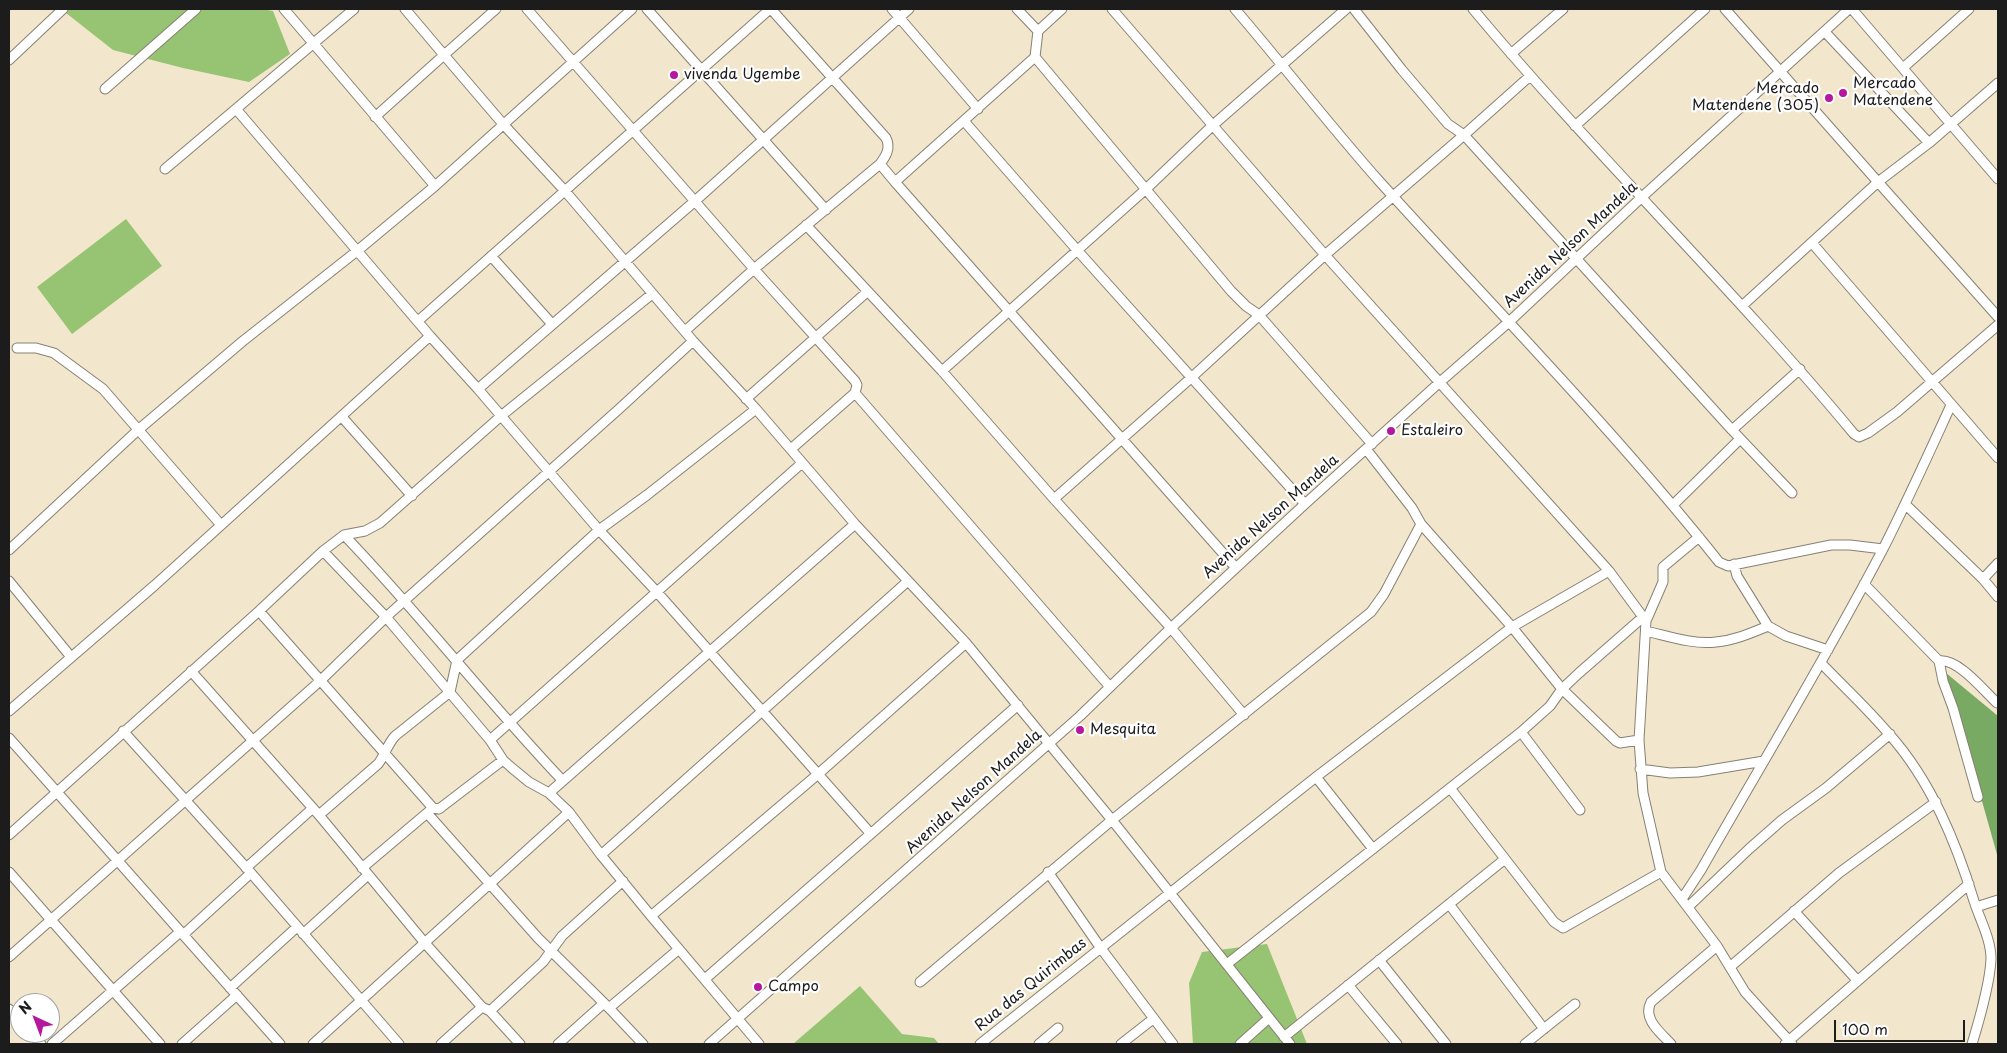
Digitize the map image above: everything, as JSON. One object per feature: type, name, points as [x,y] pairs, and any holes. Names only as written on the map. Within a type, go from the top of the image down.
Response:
[{"type":"street","points":[[9,60],[63,9]]},
{"type":"street","points":[[105,89],[196,9]]},
{"type":"street","points":[[284,9],[435,186]]},
{"type":"street","points":[[165,169],[354,9]]},
{"type":"street","points":[[405,9],[503,124],[565,191],[652,294],[756,409],[855,524],[966,643],[1050,743],[1290,1044]]},
{"type":"street","points":[[375,117],[496,9]]},
{"type":"street","points":[[527,9],[572,63],[855,381],[857,385],[855,393],[791,449]]},
{"type":"street","points":[[9,550],[138,430],[243,341],[357,251],[435,186],[632,9]]},
{"type":"street","points":[[647,9],[826,210]]},
{"type":"street","points":[[418,322],[634,132],[770,9],[886,138],[888,148],[886,156],[880,164],[754,269],[685,331]]},
{"type":"street","points":[[892,9],[978,109]]},
{"type":"street","points":[[478,389],[695,201],[909,9]]},
{"type":"street","points":[[1017,9],[1038,31]]},
{"type":"street","points":[[894,182],[1034,57],[1038,31],[1062,9]]},
{"type":"street","points":[[1112,9],[1325,256],[1609,571],[1644,619],[1646,631],[1639,740],[1640,769],[1647,814],[1661,872],[1717,946],[1745,992],[1789,1043],[1857,980],[1969,884]]},
{"type":"street","points":[[1235,9],[1394,196],[1510,321],[1673,505],[1719,562],[1728,566],[1831,545],[1850,544],[1883,549]]},
{"type":"street","points":[[942,371],[1146,189],[1212,126],[1346,9]]},
{"type":"street","points":[[1354,9],[1442,117],[1464,135],[1740,440],[1792,493]]},
{"type":"street","points":[[1473,9],[1575,126],[1800,369],[1854,434],[1859,437],[1868,433],[1897,412],[1998,325]]},
{"type":"street","points":[[1511,54],[1563,9]]},
{"type":"street","points":[[1575,126],[1705,9]]},
{"type":"street","points":[[1725,9],[1998,317]]},
{"type":"street","points":[[1851,9],[1998,179]]},
{"type":"street","name":"Avenida Nelson Mandela","points":[[710,1044],[737,1018],[1050,743],[1305,504],[1510,321],[1642,197],[1851,9]]},
{"type":"street","points":[[1903,68],[1970,9]]},
{"type":"street","points":[[1825,32],[1929,143]]},
{"type":"street","points":[[1034,57],[1231,291],[1246,306],[1259,315],[1369,446],[1421,524],[1512,627],[1562,689],[1616,741],[1620,743],[1639,740]]},
{"type":"street","points":[[1054,499],[1325,256],[1530,76]]},
{"type":"street","points":[[1742,306],[1878,182],[1929,143],[1998,83]]},
{"type":"street","points":[[236,109],[599,530],[656,591],[871,834]]},
{"type":"street","points":[[964,121],[1305,504]]},
{"type":"street","points":[[880,164],[1236,568]]},
{"type":"street","points":[[806,226],[942,371],[1054,499],[1171,628],[1244,715]]},
{"type":"street","points":[[1812,244],[1998,458]]},
{"type":"street","points":[[491,256],[552,324]]},
{"type":"street","points":[[746,399],[867,292]]},
{"type":"street","points":[[9,835],[259,611],[323,551],[344,535],[365,531],[380,523],[501,416],[652,294]]},
{"type":"street","points":[[9,711],[221,525],[430,336]]},
{"type":"street","points":[[9,956],[320,681],[386,617],[693,340]]},
{"type":"street","points":[[17,348],[36,348],[54,353],[103,389],[221,525]]},
{"type":"street","points":[[1732,430],[1800,369]]},
{"type":"street","points":[[855,393],[1110,688]]},
{"type":"street","points":[[1682,899],[1701,870],[1821,663],[1883,549],[1951,405]]},
{"type":"street","points":[[52,1044],[113,990],[181,934],[248,871],[316,812],[378,764],[389,742],[395,736],[450,692],[457,660],[599,530],[662,484],[756,409]]},
{"type":"street","points":[[342,417],[412,496]]},
{"type":"street","points":[[1673,505],[1740,440]]},
{"type":"street","points":[[490,740],[802,463]]},
{"type":"street","points":[[1905,504],[1983,578],[1998,596]]},
{"type":"street","points":[[549,793],[855,524]]},
{"type":"street","points":[[920,982],[1048,872],[1371,612],[1384,594],[1421,524]]},
{"type":"street","points":[[344,535],[405,600],[509,723],[563,781]]},
{"type":"street","points":[[1227,964],[1521,732],[1550,706],[1562,689],[1644,619],[1663,582],[1663,567],[1699,537]]},
{"type":"street","points":[[323,551],[386,617],[490,740],[503,760],[521,777],[549,793],[569,812],[651,916],[759,1044]]},
{"type":"street","points":[[1983,578],[1998,563]]},
{"type":"street","points":[[1734,564],[1737,576],[1768,626],[1786,636],[1828,650]]},
{"type":"street","name":"Rua das Quirimbas","points":[[980,1044],[1316,777],[1512,627],[1609,571]]},
{"type":"street","points":[[9,580],[71,657]]},
{"type":"street","points":[[602,855],[763,713],[908,581]]},
{"type":"street","points":[[1864,584],[1940,661],[1943,681],[1953,708],[1978,797]]},
{"type":"street","points":[[259,611],[385,752],[489,883],[551,953],[607,1006],[642,1044]]},
{"type":"street","points":[[1646,631],[1680,638],[1715,642],[1745,636],[1768,626]]},
{"type":"street","points":[[651,916],[817,775],[966,643]]},
{"type":"street","points":[[1940,661],[1946,660],[1958,666],[1997,704]]},
{"type":"street","points":[[1821,663],[1890,734],[1936,802],[1969,884],[1984,930],[1991,961],[1972,1044]]},
{"type":"street","points":[[191,671],[316,812],[424,942],[520,1044]]},
{"type":"street","points":[[705,979],[1018,705]]},
{"type":"street","points":[[123,731],[399,1044]]},
{"type":"street","points":[[1521,732],[1580,810]]},
{"type":"street","points":[[1688,907],[1749,848],[1782,820],[1826,788],[1890,734]]},
{"type":"street","points":[[9,738],[58,791],[181,934],[280,1044]]},
{"type":"street","points":[[230,988],[300,931],[430,810],[439,809],[503,760]]},
{"type":"street","points":[[1640,769],[1670,773],[1698,772],[1764,761]]},
{"type":"street","points":[[1316,777],[1374,849]]},
{"type":"street","points":[[1450,788],[1554,922],[1563,928],[1661,872]]},
{"type":"street","points":[[1730,967],[1839,873],[1936,802]]},
{"type":"street","points":[[313,1044],[569,812]]},
{"type":"street","points":[[1284,1036],[1505,859]]},
{"type":"street","points":[[9,872],[160,1044]]},
{"type":"street","points":[[1048,872],[1100,947],[1173,1044]]},
{"type":"street","points":[[441,1044],[543,962],[562,936],[623,881]]},
{"type":"street","points":[[1976,907],[1998,900]]},
{"type":"street","points":[[1449,904],[1544,1029]]},
{"type":"street","points":[[1794,911],[1857,980]]},
{"type":"street","points":[[1671,1044],[1649,1018],[1648,1007],[1657,996],[1717,946]]},
{"type":"street","points":[[558,1044],[679,949]]},
{"type":"street","points":[[1379,960],[1446,1044]]},
{"type":"street","points":[[1348,984],[1396,1044]]},
{"type":"street","points":[[182,1044],[237,996]]},
{"type":"street","points":[[1525,1044],[1575,1004]]},
{"type":"street","points":[[1240,1044],[1269,1018]]},
{"type":"street","points":[[1121,1044],[1153,1019]]},
{"type":"street","points":[[1039,1044],[1058,1028]]},
{"type":"green space","points":[[61,9],[261,9],[273,11],[290,54],[249,82],[113,50]]},
{"type":"green space","points":[[126,219],[162,266],[72,334],[37,287]]},
{"type":"green space","points":[[1946,673],[1998,716],[1998,858]]},
{"type":"green space","points":[[1267,944],[1307,1044],[1193,1044],[1189,983],[1202,952]]},
{"type":"green space","points":[[860,986],[902,1034],[934,1038],[939,1044],[793,1044]]},
{"type":"place","name":"vivenda Ugembe","points":[[674,75]]},
{"type":"place","name":"Mercado Matendene","points":[[1843,93]]},
{"type":"place","name":"Mercado Matendene (305)","points":[[1829,98]]},
{"type":"place","name":"Estaleiro","points":[[1391,431]]},
{"type":"place","name":"Mesquita","points":[[1080,730]]},
{"type":"place","name":"Campo","points":[[758,987]]}]
